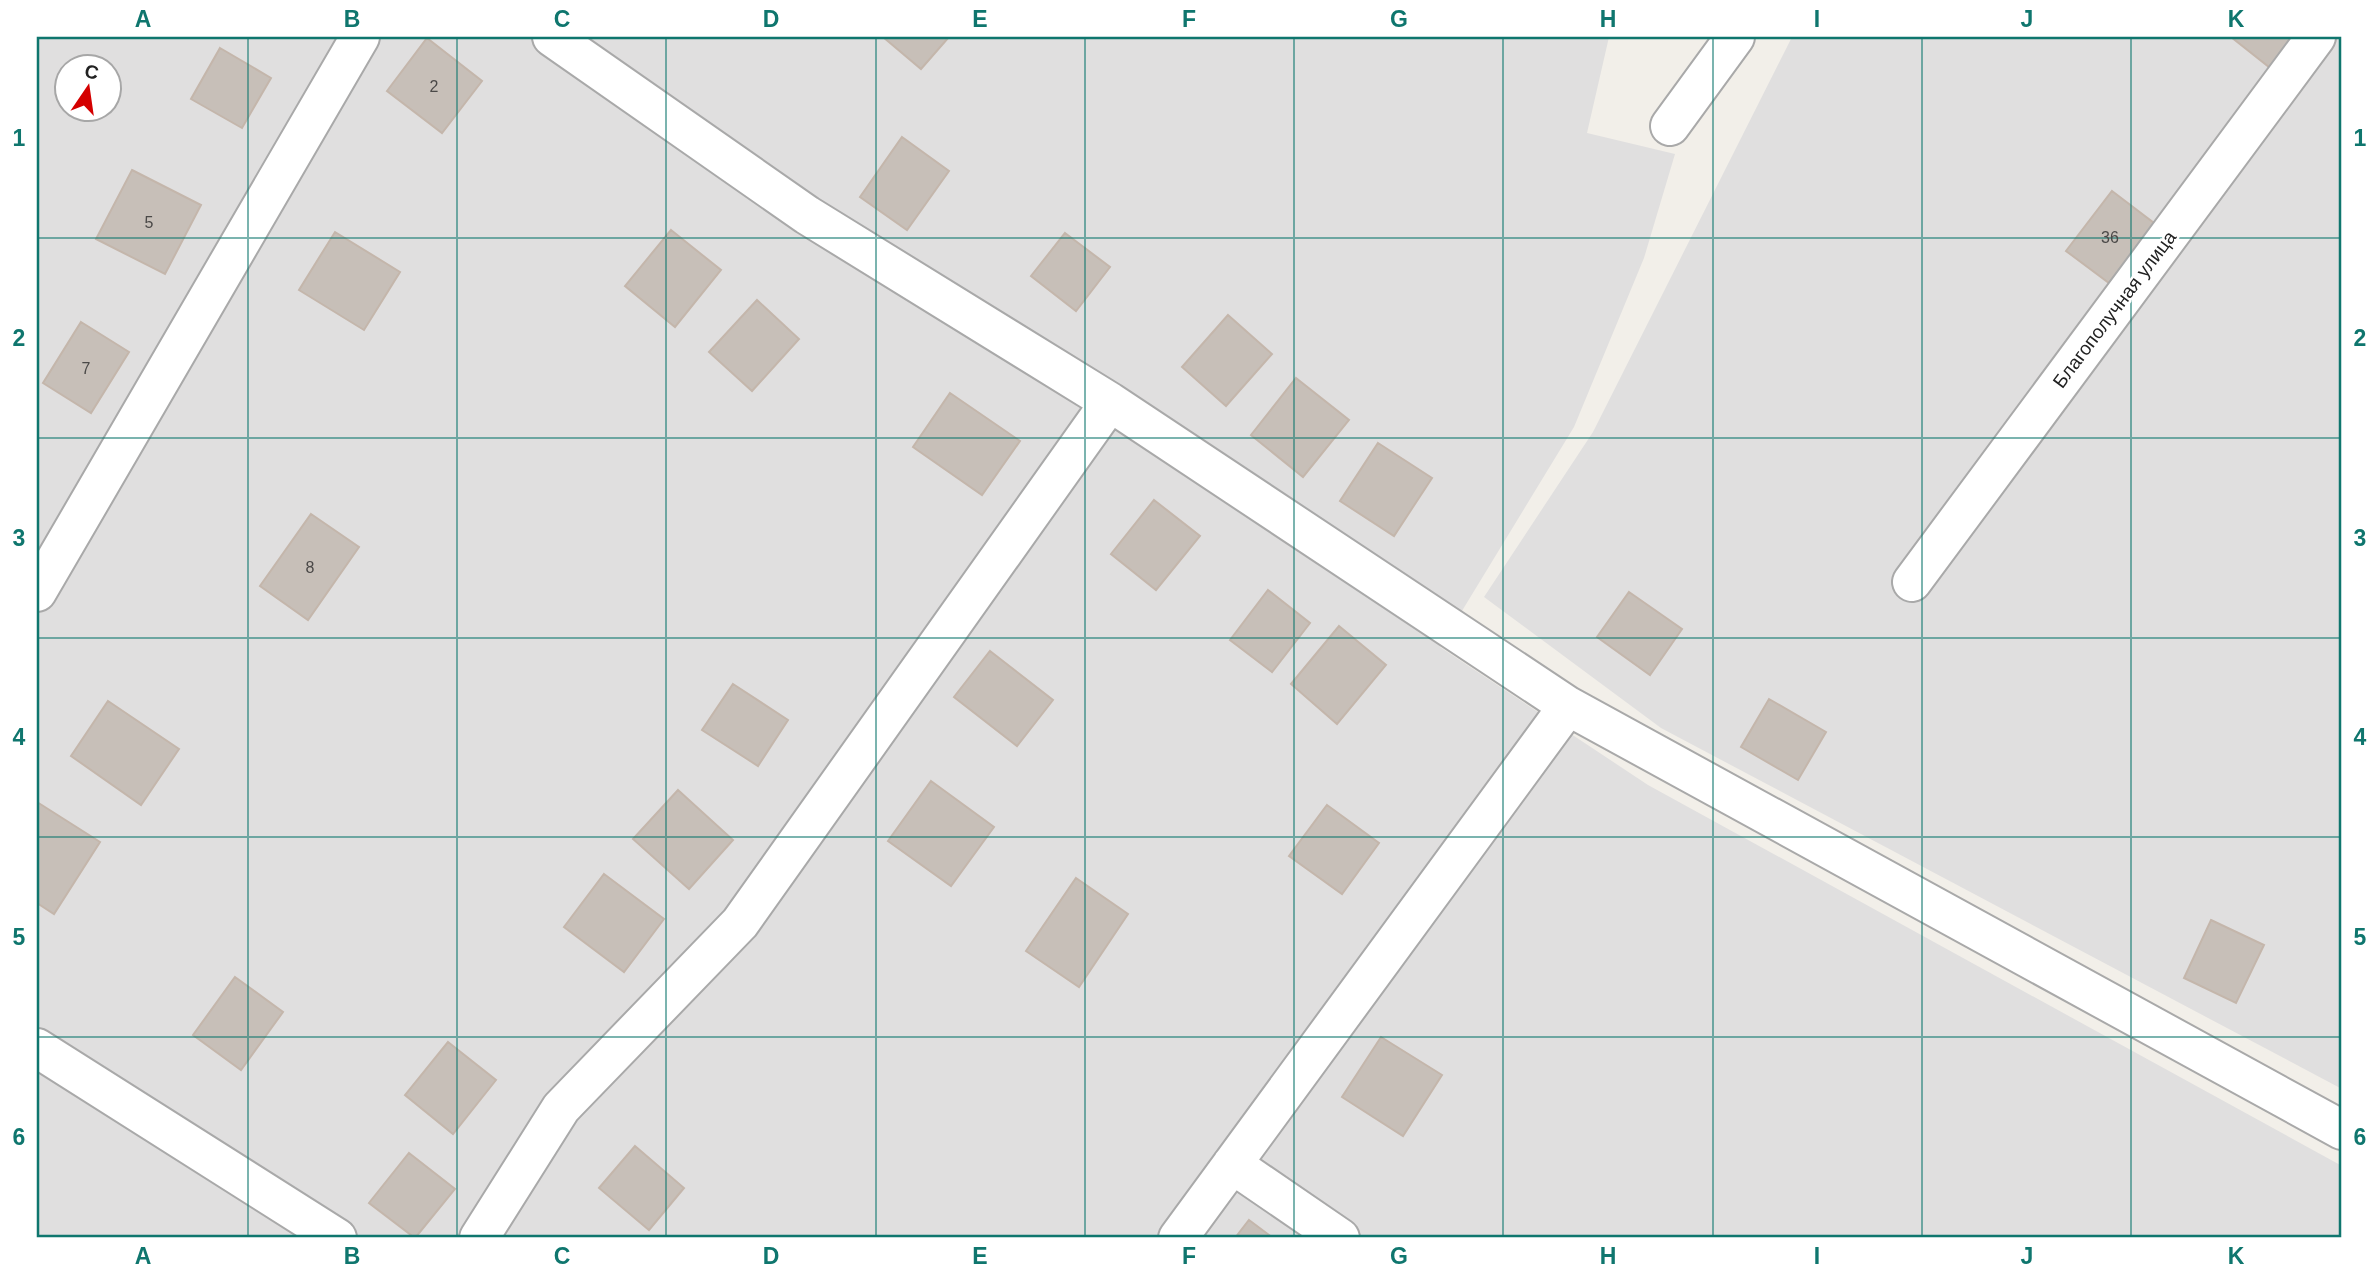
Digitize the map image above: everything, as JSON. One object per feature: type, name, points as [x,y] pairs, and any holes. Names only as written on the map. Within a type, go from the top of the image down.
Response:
[{"type":"street","points":[[37,592],[360,37]]},
{"type":"street","points":[[552,37],[807,215],[1110,402],[1568,706],[2342,1130]]},
{"type":"street","points":[[1670,126],[1735,37]]},
{"type":"street","name":"Благополучная улица","points":[[1912,582],[2316,37]]},
{"type":"street","points":[[479,1238],[561,1108],[740,923],[1110,402]]},
{"type":"street","points":[[1178,1238],[1568,706]]},
{"type":"street","points":[[37,1048],[337,1238]]},
{"type":"street","points":[[1232,1164],[1340,1238]]},
{"type":"shaded area","points":[[37,37],[1609,37],[1587,133],[1675,154],[1644,258],[1574,427],[1440,647],[1648,785],[2342,1166],[2342,1238],[37,1238]]},
{"type":"shaded area","points":[[1792,37],[2342,37],[2342,1089],[1661,728],[1484,597],[1593,432]]},
{"type":"building","points":[[883,37],[949,37],[921,69]]},
{"type":"building","points":[[2231,37],[2293,37],[2269,67]]},
{"type":"building","points":[[427,38],[482,81],[442,133],[387,91]]},
{"type":"building","points":[[220,48],[271,78],[242,128],[191,99]]},
{"type":"building","points":[[902,137],[949,171],[907,230],[860,197]]},
{"type":"building","points":[[132,170],[201,205],[165,274],[96,239]]},
{"type":"building","points":[[2112,191],[2154,223],[2109,283],[2066,251]]},
{"type":"building","points":[[671,230],[721,270],[675,327],[625,286]]},
{"type":"building","points":[[335,232],[400,272],[364,330],[299,290]]},
{"type":"building","points":[[1065,233],[1110,267],[1076,311],[1031,276]]},
{"type":"building","points":[[757,300],[799,339],[752,391],[709,352]]},
{"type":"building","points":[[1228,315],[1272,354],[1226,406],[1182,367]]},
{"type":"building","points":[[81,322],[129,352],[91,413],[43,383]]},
{"type":"building","points":[[1296,378],[1349,420],[1303,477],[1251,435]]},
{"type":"building","points":[[950,393],[1020,441],[982,495],[913,447]]},
{"type":"building","points":[[1378,443],[1432,478],[1394,536],[1340,501]]},
{"type":"building","points":[[1154,500],[1200,536],[1156,590],[1111,554]]},
{"type":"building","points":[[311,514],[359,547],[308,620],[260,586]]},
{"type":"building","points":[[1268,590],[1310,623],[1272,672],[1230,640]]},
{"type":"building","points":[[1629,592],[1682,629],[1650,675],[1597,637]]},
{"type":"building","points":[[1339,626],[1386,665],[1337,724],[1291,684]]},
{"type":"building","points":[[990,651],[1053,700],[1017,746],[954,697]]},
{"type":"building","points":[[733,684],[788,720],[758,766],[702,730]]},
{"type":"building","points":[[1769,699],[1826,732],[1798,780],[1741,747]]},
{"type":"building","points":[[108,701],[179,749],[141,805],[71,756]]},
{"type":"building","points":[[931,781],[994,827],[951,886],[888,841]]},
{"type":"building","points":[[678,790],[733,840],[689,889],[633,839]]},
{"type":"building","points":[[37,802],[100,842],[54,914],[37,903]]},
{"type":"building","points":[[1327,805],[1379,843],[1342,894],[1289,856]]},
{"type":"building","points":[[604,874],[664,919],[624,972],[564,927]]},
{"type":"building","points":[[1076,878],[1128,914],[1079,987],[1026,951]]},
{"type":"building","points":[[2211,920],[2264,945],[2236,1003],[2184,978]]},
{"type":"building","points":[[235,977],[283,1012],[241,1070],[193,1035]]},
{"type":"building","points":[[1381,1037],[1442,1075],[1403,1136],[1342,1097]]},
{"type":"building","points":[[448,1042],[496,1080],[453,1134],[405,1095]]},
{"type":"building","points":[[635,1146],[684,1188],[649,1230],[599,1188]]},
{"type":"building","points":[[409,1153],[455,1189],[415,1238],[369,1203]]},
{"type":"building","points":[[1249,1220],[1273,1238],[1235,1238]]}]
